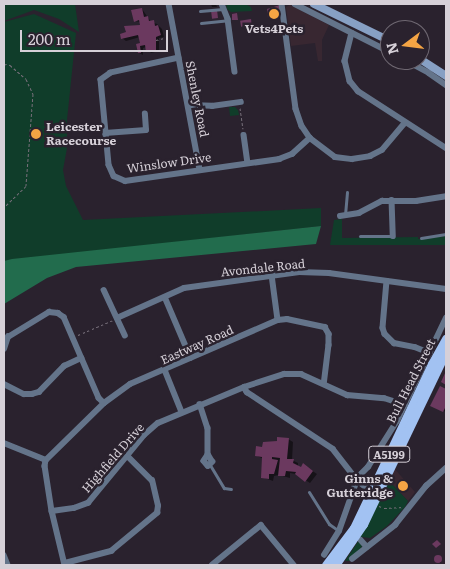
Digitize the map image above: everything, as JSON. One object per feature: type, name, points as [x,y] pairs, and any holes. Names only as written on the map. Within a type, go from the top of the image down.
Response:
[{"type":"main road","points":[[314,4],[380,37]]},
{"type":"main road","points":[[430,66],[446,76]]},
{"type":"main road","name":"Bull Head Street","points":[[336,565],[356,537],[373,504],[374,493],[432,364],[446,339]]},
{"type":"main road","name":"Bull Head Street","points":[[326,565],[354,528],[374,493],[446,350]]},
{"type":"street","name":"Shenley Road","points":[[169,4],[200,169]]},
{"type":"street","points":[[282,4],[296,109],[302,126],[310,138],[335,157],[361,158],[382,150],[405,123]]},
{"type":"street","points":[[296,4],[380,47]]},
{"type":"street","points":[[223,6],[228,20],[231,64],[235,72]]},
{"type":"street","points":[[352,33],[345,61],[350,81],[358,91],[446,148]]},
{"type":"street","name":"Winslow Drive","points":[[179,58],[103,77],[101,86],[108,165],[114,176],[125,181],[279,159],[292,154],[310,138]]},
{"type":"street","points":[[424,70],[446,85]]},
{"type":"street","points":[[189,105],[212,106],[240,102]]},
{"type":"street","points":[[105,133],[146,130],[145,114]]},
{"type":"street","points":[[244,135],[248,162]]},
{"type":"street","points":[[342,216],[358,213],[378,203],[392,200],[416,201],[446,196]]},
{"type":"street","points":[[392,200],[393,236]]},
{"type":"street","name":"Avondale Road","points":[[117,318],[184,288],[299,272],[329,273],[446,289]]},
{"type":"street","points":[[272,275],[278,320]]},
{"type":"street","points":[[387,281],[383,328],[385,334],[394,343],[415,347],[430,353]]},
{"type":"street","points":[[104,290],[124,335]]},
{"type":"street","points":[[165,297],[191,358]]},
{"type":"street","points":[[4,349],[8,337],[49,312],[58,313],[64,317],[99,398],[104,403]]},
{"type":"street","points":[[324,555],[340,531],[357,480],[368,467],[405,405],[446,318]]},
{"type":"street","name":"Eastway Road","points":[[46,460],[104,403],[130,384],[278,320],[287,319],[325,327],[329,334],[329,345],[324,383]]},
{"type":"street","points":[[4,384],[24,394],[39,392],[64,366],[81,358]]},
{"type":"street","points":[[165,370],[182,412]]},
{"type":"street","name":"Highfield Drive","points":[[52,511],[74,508],[88,503],[126,455],[158,423],[200,404],[284,374],[301,374],[347,395],[384,398],[405,405]]},
{"type":"street","points":[[244,387],[247,392],[333,448],[357,480],[374,493]]},
{"type":"street","points":[[200,404],[208,428],[208,455],[212,460],[210,465]]},
{"type":"street","points":[[4,443],[46,460],[52,511],[65,564],[111,551],[157,513],[158,506],[152,481],[126,455]]},
{"type":"street","points":[[352,559],[388,531],[409,509],[426,486],[446,468]]},
{"type":"street","points":[[212,565],[261,525],[294,565]]},
{"type":"street","points":[[361,540],[367,547]]},
{"type":"street","points":[[4,555],[8,565]]},
{"type":"lane","points":[[200,11],[223,6]]},
{"type":"lane","points":[[202,23],[228,20]]},
{"type":"lane","points":[[342,216],[347,192]]},
{"type":"lane","points":[[421,238],[446,234]]},
{"type":"lane","points":[[360,236],[393,236]]},
{"type":"lane","points":[[210,465],[224,488],[231,489]]},
{"type":"lane","points":[[309,492],[329,524],[340,531]]},
{"type":"path","points":[[156,40],[174,36]]},
{"type":"path","points":[[4,64],[10,65],[26,79],[33,94],[26,186],[4,206]]},
{"type":"path","points":[[240,102],[244,135]]},
{"type":"path","points":[[72,338],[117,318]]},
{"type":"path","points":[[373,504],[384,508],[402,506],[409,509]]},
{"type":"shaded area","points":[[290,5],[329,25],[322,40],[322,61],[318,61],[315,43],[291,46],[286,7]]},
{"type":"shaded area","points":[[394,468],[415,492],[408,501],[389,481]]},
{"type":"green space","points":[[4,4],[75,4],[79,32],[59,19],[34,10],[4,21]]},
{"type":"green space","points":[[226,4],[245,4],[251,7],[252,11],[231,12],[227,9]]},
{"type":"green space","name":"Leicester Racecourse","points":[[34,14],[76,33],[67,120],[67,148],[63,170],[66,186],[83,220],[321,208],[321,226],[4,261],[4,22]]},
{"type":"green space","points":[[229,107],[235,107],[238,110],[243,132],[239,115],[230,116]]},
{"type":"green space","points":[[342,219],[342,238],[418,237],[418,239],[446,236],[446,245],[330,245],[334,220]]},
{"type":"green space","points":[[321,226],[316,244],[76,267],[47,278],[4,304],[4,261],[12,259]]},
{"type":"green space","points":[[389,481],[408,501],[405,507],[387,526],[370,538],[362,537],[359,539]]},
{"type":"green space","points":[[359,540],[362,546],[353,561],[345,561]]},
{"type":"building","name":"Vets4Pets","points":[[280,5],[281,17],[268,18],[267,9]]},
{"type":"building","points":[[142,8],[144,17],[148,16],[149,21],[154,20],[155,26],[158,25],[161,35],[156,37],[156,50],[146,52],[145,45],[140,46],[141,53],[138,53],[136,44],[140,43],[138,35],[121,39],[120,34],[126,32],[124,26],[140,25],[139,20],[134,22],[131,10]]},
{"type":"building","points":[[217,10],[218,18],[212,19],[211,11]]},
{"type":"building","points":[[237,13],[238,20],[232,20],[232,14]]},
{"type":"building","points":[[251,19],[252,25],[241,27],[240,21]]},
{"type":"building","points":[[446,371],[446,385],[441,382]]},
{"type":"building","points":[[440,386],[446,389],[446,406],[443,412],[430,406]]},
{"type":"building","points":[[277,437],[289,438],[287,459],[294,459],[293,463],[301,467],[303,463],[313,471],[305,482],[295,474],[296,472],[286,471],[285,476],[278,476],[280,458],[272,457],[272,459],[278,460],[274,474],[269,474],[269,479],[261,478],[262,457],[255,456],[256,446],[262,447],[263,442],[277,441]]},
{"type":"building","points":[[437,540],[441,544],[436,548],[432,544]]},
{"type":"building","points":[[438,555],[442,559],[438,563],[434,559]]},
{"type":"place","name":"Vets4Pets","points":[[274,14]]},
{"type":"place","name":"Leicester Racecourse","points":[[36,134]]},
{"type":"place","name":"Ginns & Gutteridge","points":[[403,486]]}]
